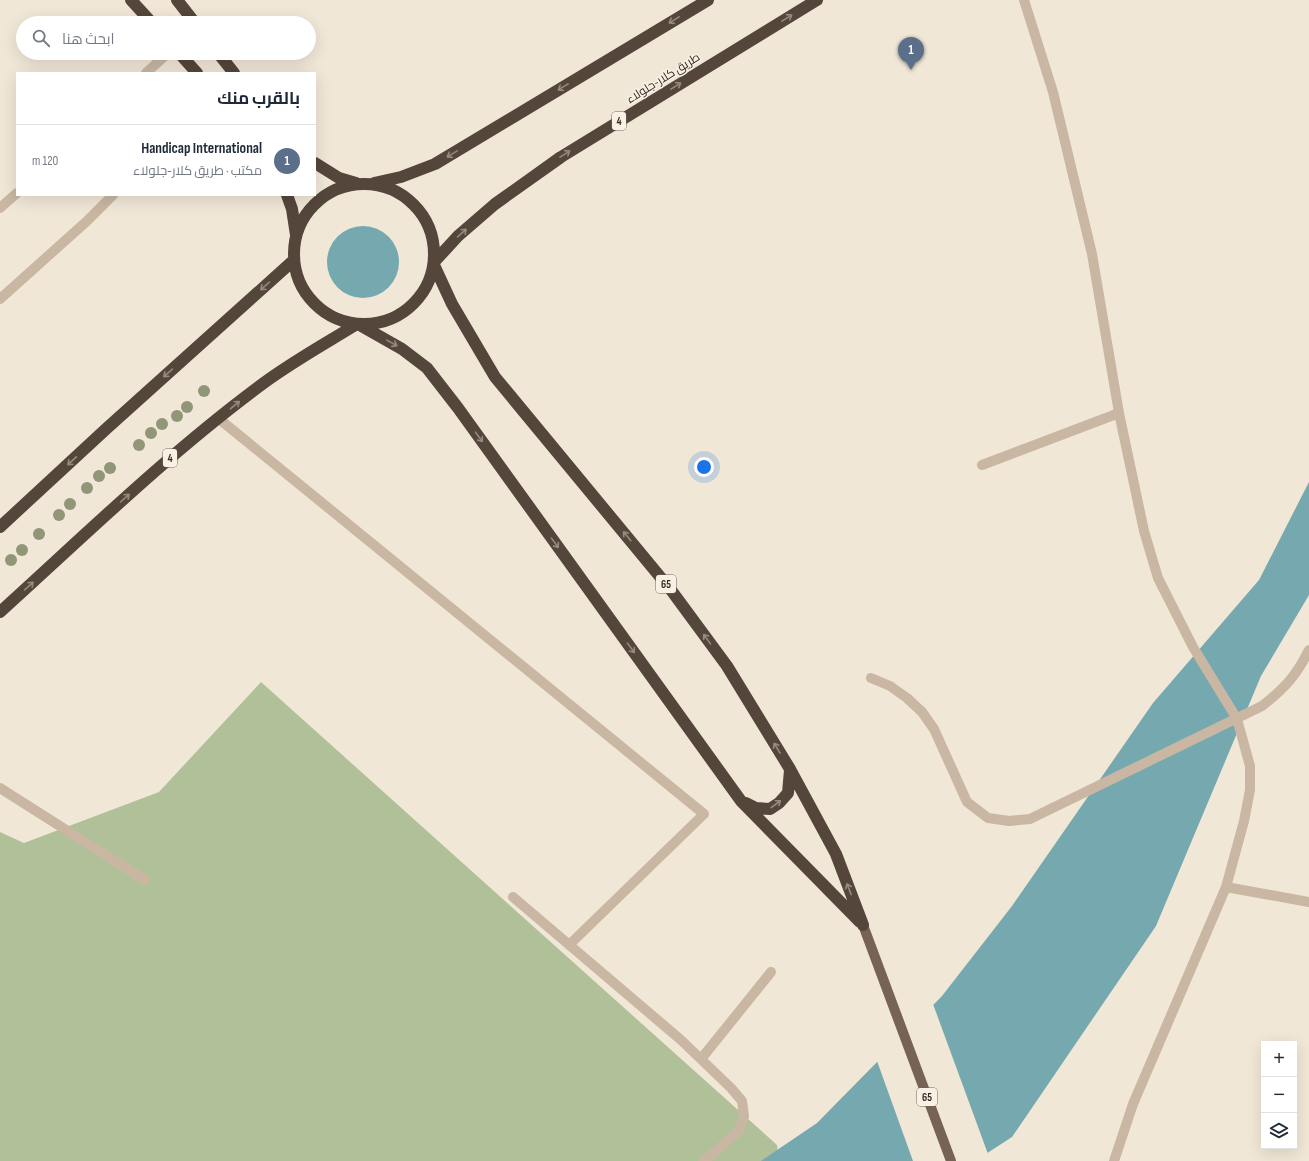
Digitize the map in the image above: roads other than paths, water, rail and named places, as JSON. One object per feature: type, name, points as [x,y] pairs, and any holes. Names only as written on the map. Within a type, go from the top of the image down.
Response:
[{"type":"highway","points":[[131,0],[146,16]]},
{"type":"highway","points":[[177,0],[190,16]]},
{"type":"highway","name":"4","points":[[364,184],[388,188],[404,196],[418,209],[428,224],[434,242],[434,263],[431,278],[425,290],[408,310],[384,322],[357,324],[338,320],[321,310],[307,296],[298,279],[294,260],[296,236],[302,220],[312,206],[325,195],[341,187],[401,177],[435,164],[708,0]]},
{"type":"highway","name":"طريق كلار-جلولاء","points":[[434,263],[458,236],[495,204],[562,157],[817,0]]},
{"type":"highway","points":[[185,60],[196,72]]},
{"type":"highway","points":[[224,60],[233,72]]},
{"type":"highway","points":[[316,164],[339,178],[364,184]]},
{"type":"highway","points":[[287,196],[292,209],[296,236]]},
{"type":"highway","points":[[0,527],[294,260]]},
{"type":"highway","name":"65","points":[[434,263],[452,304],[495,377],[671,590],[727,666],[790,769],[836,854],[863,925]]},
{"type":"highway","name":"4","points":[[0,612],[154,472],[218,418],[258,387],[301,358],[357,324]]},
{"type":"highway","name":"65","points":[[357,324],[402,349],[427,368],[458,408],[741,800],[863,925]]},
{"type":"highway","points":[[741,800],[756,808],[770,809],[780,803],[788,793],[790,769]]},
{"type":"main road","name":"65","points":[[863,925],[951,1161]]},
{"type":"street","points":[[1024,0],[1053,92],[1092,254],[1119,412],[1144,531],[1158,578],[1193,647],[1237,719],[1250,766],[1250,790],[1244,821],[1226,886],[1133,1104],[1114,1161]]},
{"type":"street","points":[[147,72],[160,60]]},
{"type":"street","points":[[0,208],[16,193]]},
{"type":"street","points":[[0,299],[112,196]]},
{"type":"street","points":[[982,465],[1119,412]]},
{"type":"street","points":[[218,418],[704,814],[569,945]]},
{"type":"street","points":[[871,678],[890,686],[907,698],[922,712],[934,729],[967,802],[988,818],[1009,821],[1030,819],[1262,706],[1291,681],[1309,650]]},
{"type":"street","points":[[0,788],[145,880]]},
{"type":"street","points":[[1226,886],[1309,902]]},
{"type":"street","points":[[513,897],[681,1040],[732,1088],[742,1101],[744,1116],[739,1131],[704,1161]]},
{"type":"street","points":[[701,1059],[771,972]]},
{"type":"water","points":[[356,226],[370,226],[377,228],[389,236],[397,248],[399,262],[397,276],[389,288],[377,296],[370,298],[356,298],[349,296],[337,288],[329,276],[327,269],[327,255],[329,248],[337,236],[349,228]]},
{"type":"water","points":[[1309,482],[1309,595],[1261,676],[1156,926],[1012,1137],[975,1161],[761,1161],[817,1123],[942,996],[1012,906],[1153,703],[1259,580]]},
{"type":"place","name":"Handicap International","points":[[911,70]]}]
